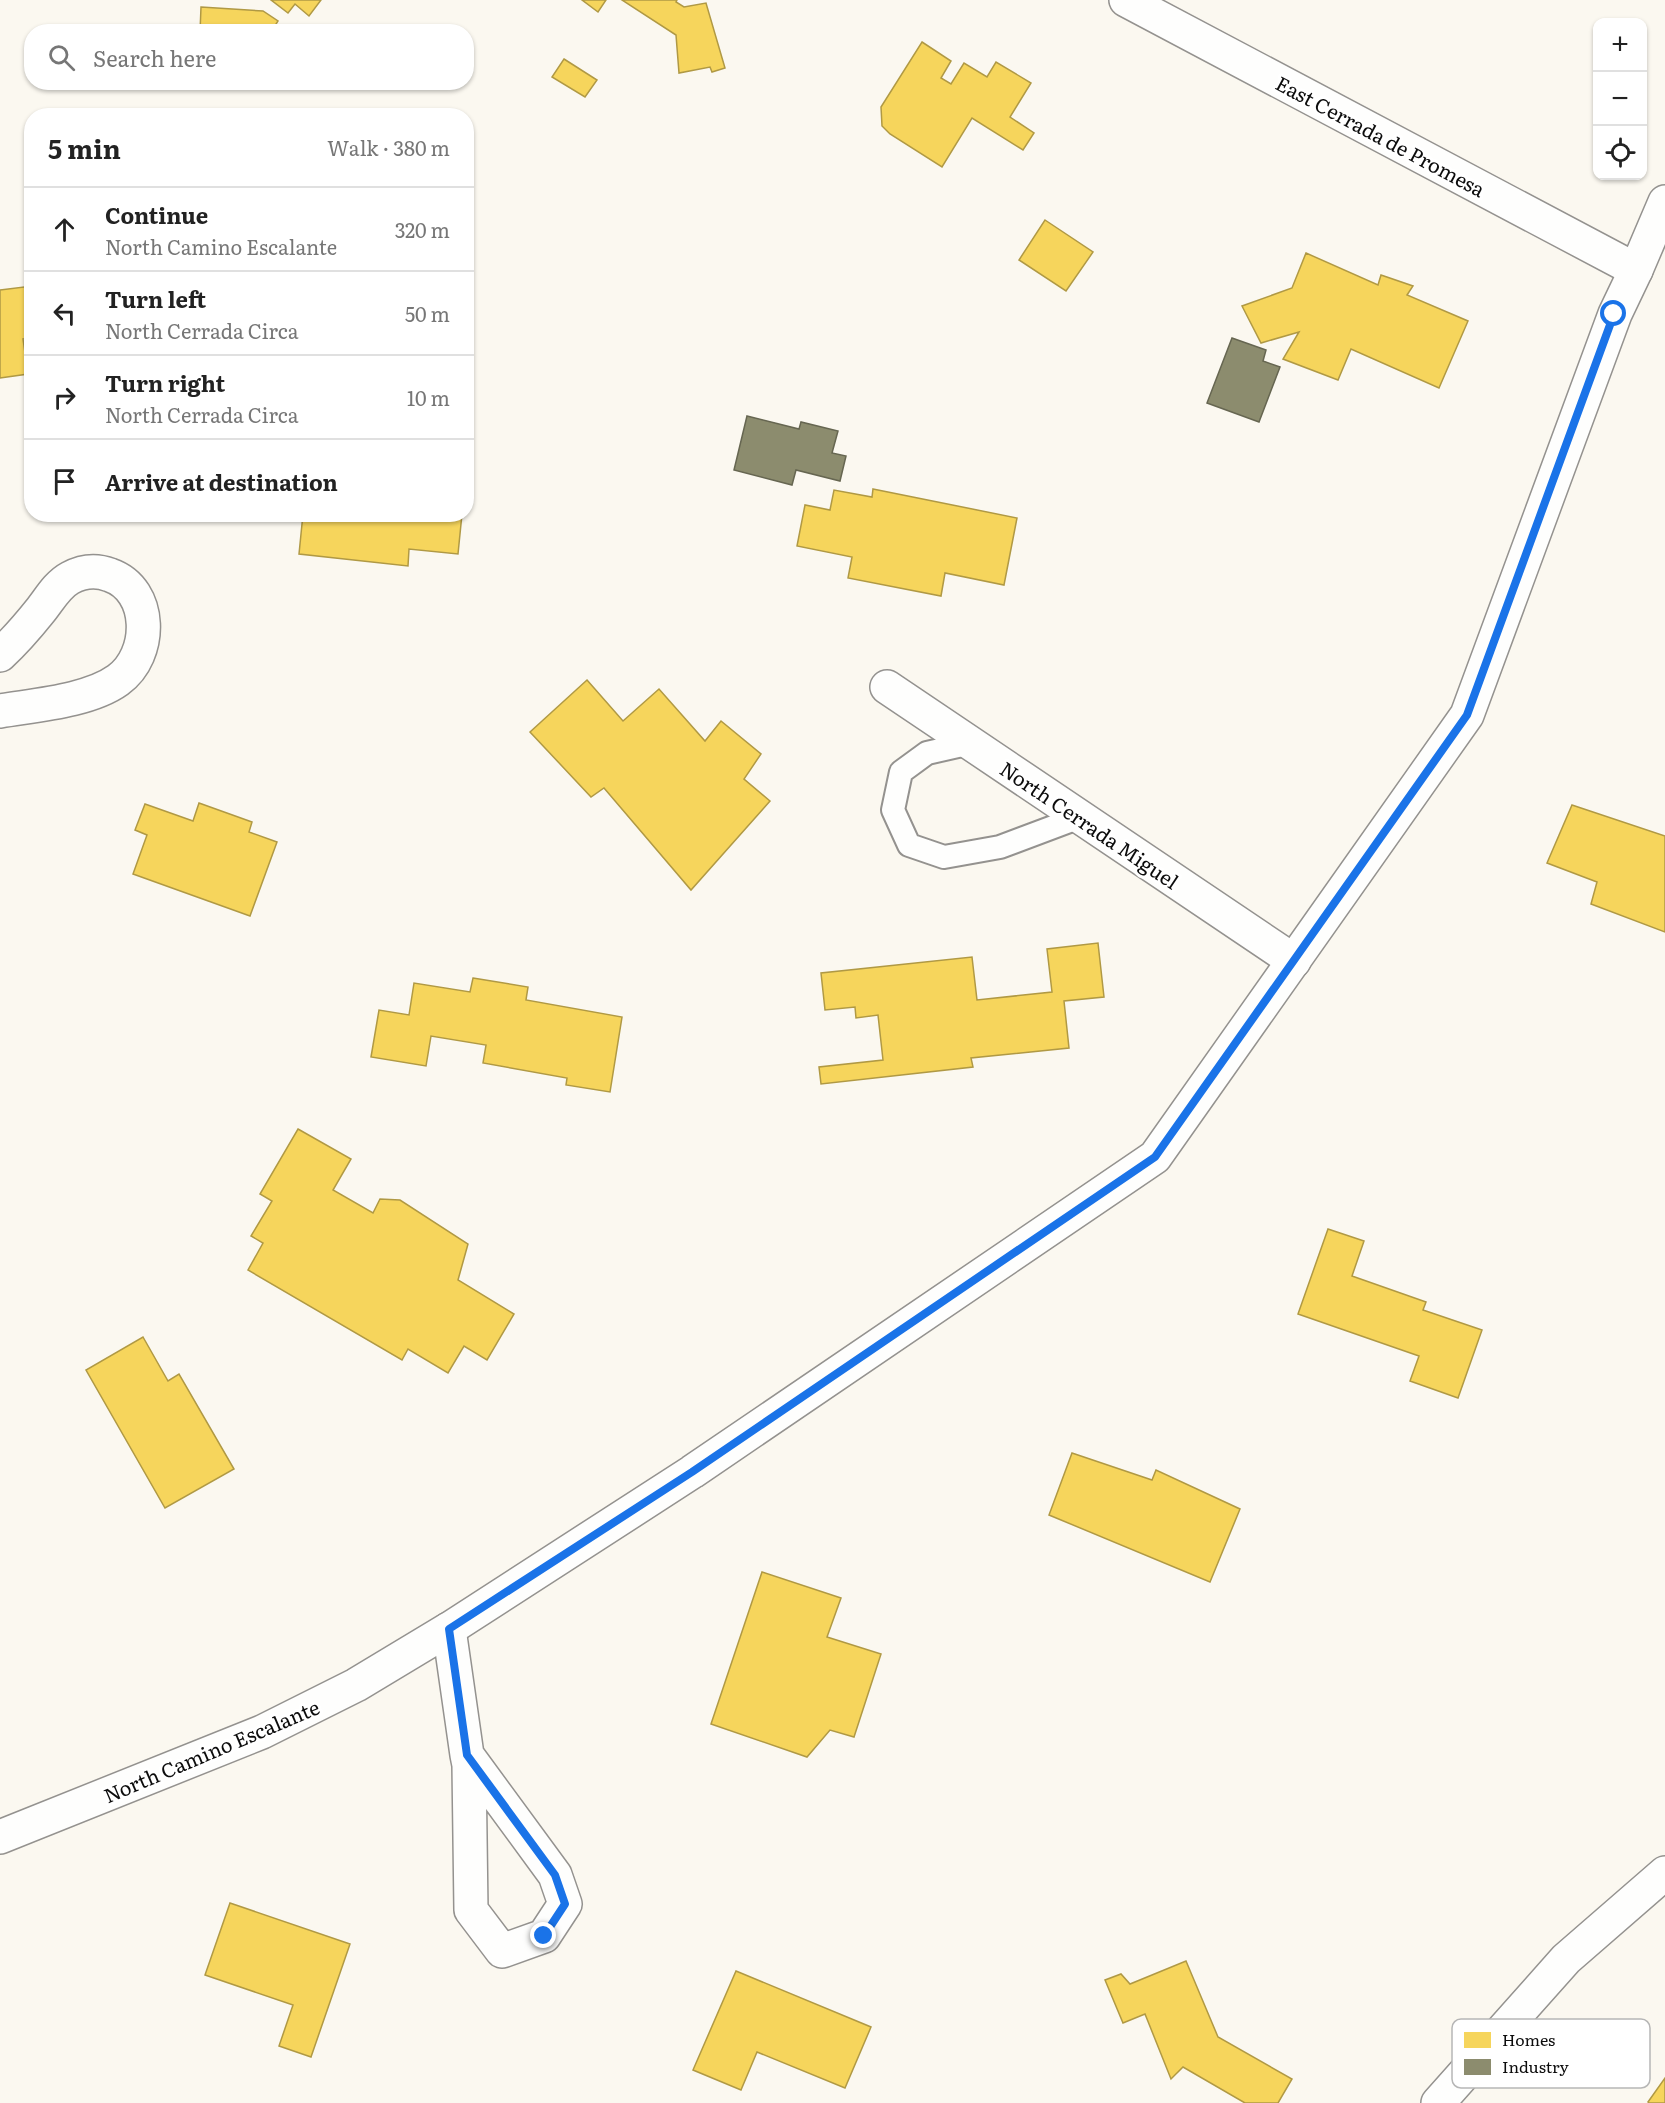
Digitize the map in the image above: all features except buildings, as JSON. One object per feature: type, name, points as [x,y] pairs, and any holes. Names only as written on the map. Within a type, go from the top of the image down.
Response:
[{"type":"street","name":"East Cerrada de Promesa","points":[[1126,0],[1636,270]]},
{"type":"street","name":"North Camino Escalante","points":[[0,1837],[262,1732],[356,1685],[449,1629],[692,1472],[1155,1157],[1467,715],[1614,314],[1665,202]]},
{"type":"street","points":[[0,655],[39,613],[57,589],[70,578],[83,572],[101,572],[119,578],[132,591],[141,610],[144,628],[141,647],[133,663],[120,679],[102,689],[76,697],[0,711]]},
{"type":"street","name":"North Cerrada Miguel","points":[[887,687],[1294,961]]},
{"type":"street","points":[[449,1629],[467,1755],[471,1910],[502,1951],[544,1936],[565,1904],[555,1875],[467,1755]]},
{"type":"street","points":[[1513,2019],[1566,1959],[1665,1873]]},
{"type":"street","points":[[1438,2103],[1452,2087]]},
{"type":"lane","points":[[970,743],[927,753],[901,772],[893,810],[909,845],[944,857],[1000,847],[1080,817]]},
{"type":"route","points":[[544,1936],[565,1904],[555,1875],[467,1755],[449,1629],[692,1472],[1155,1157],[1467,715],[1614,314]]}]
